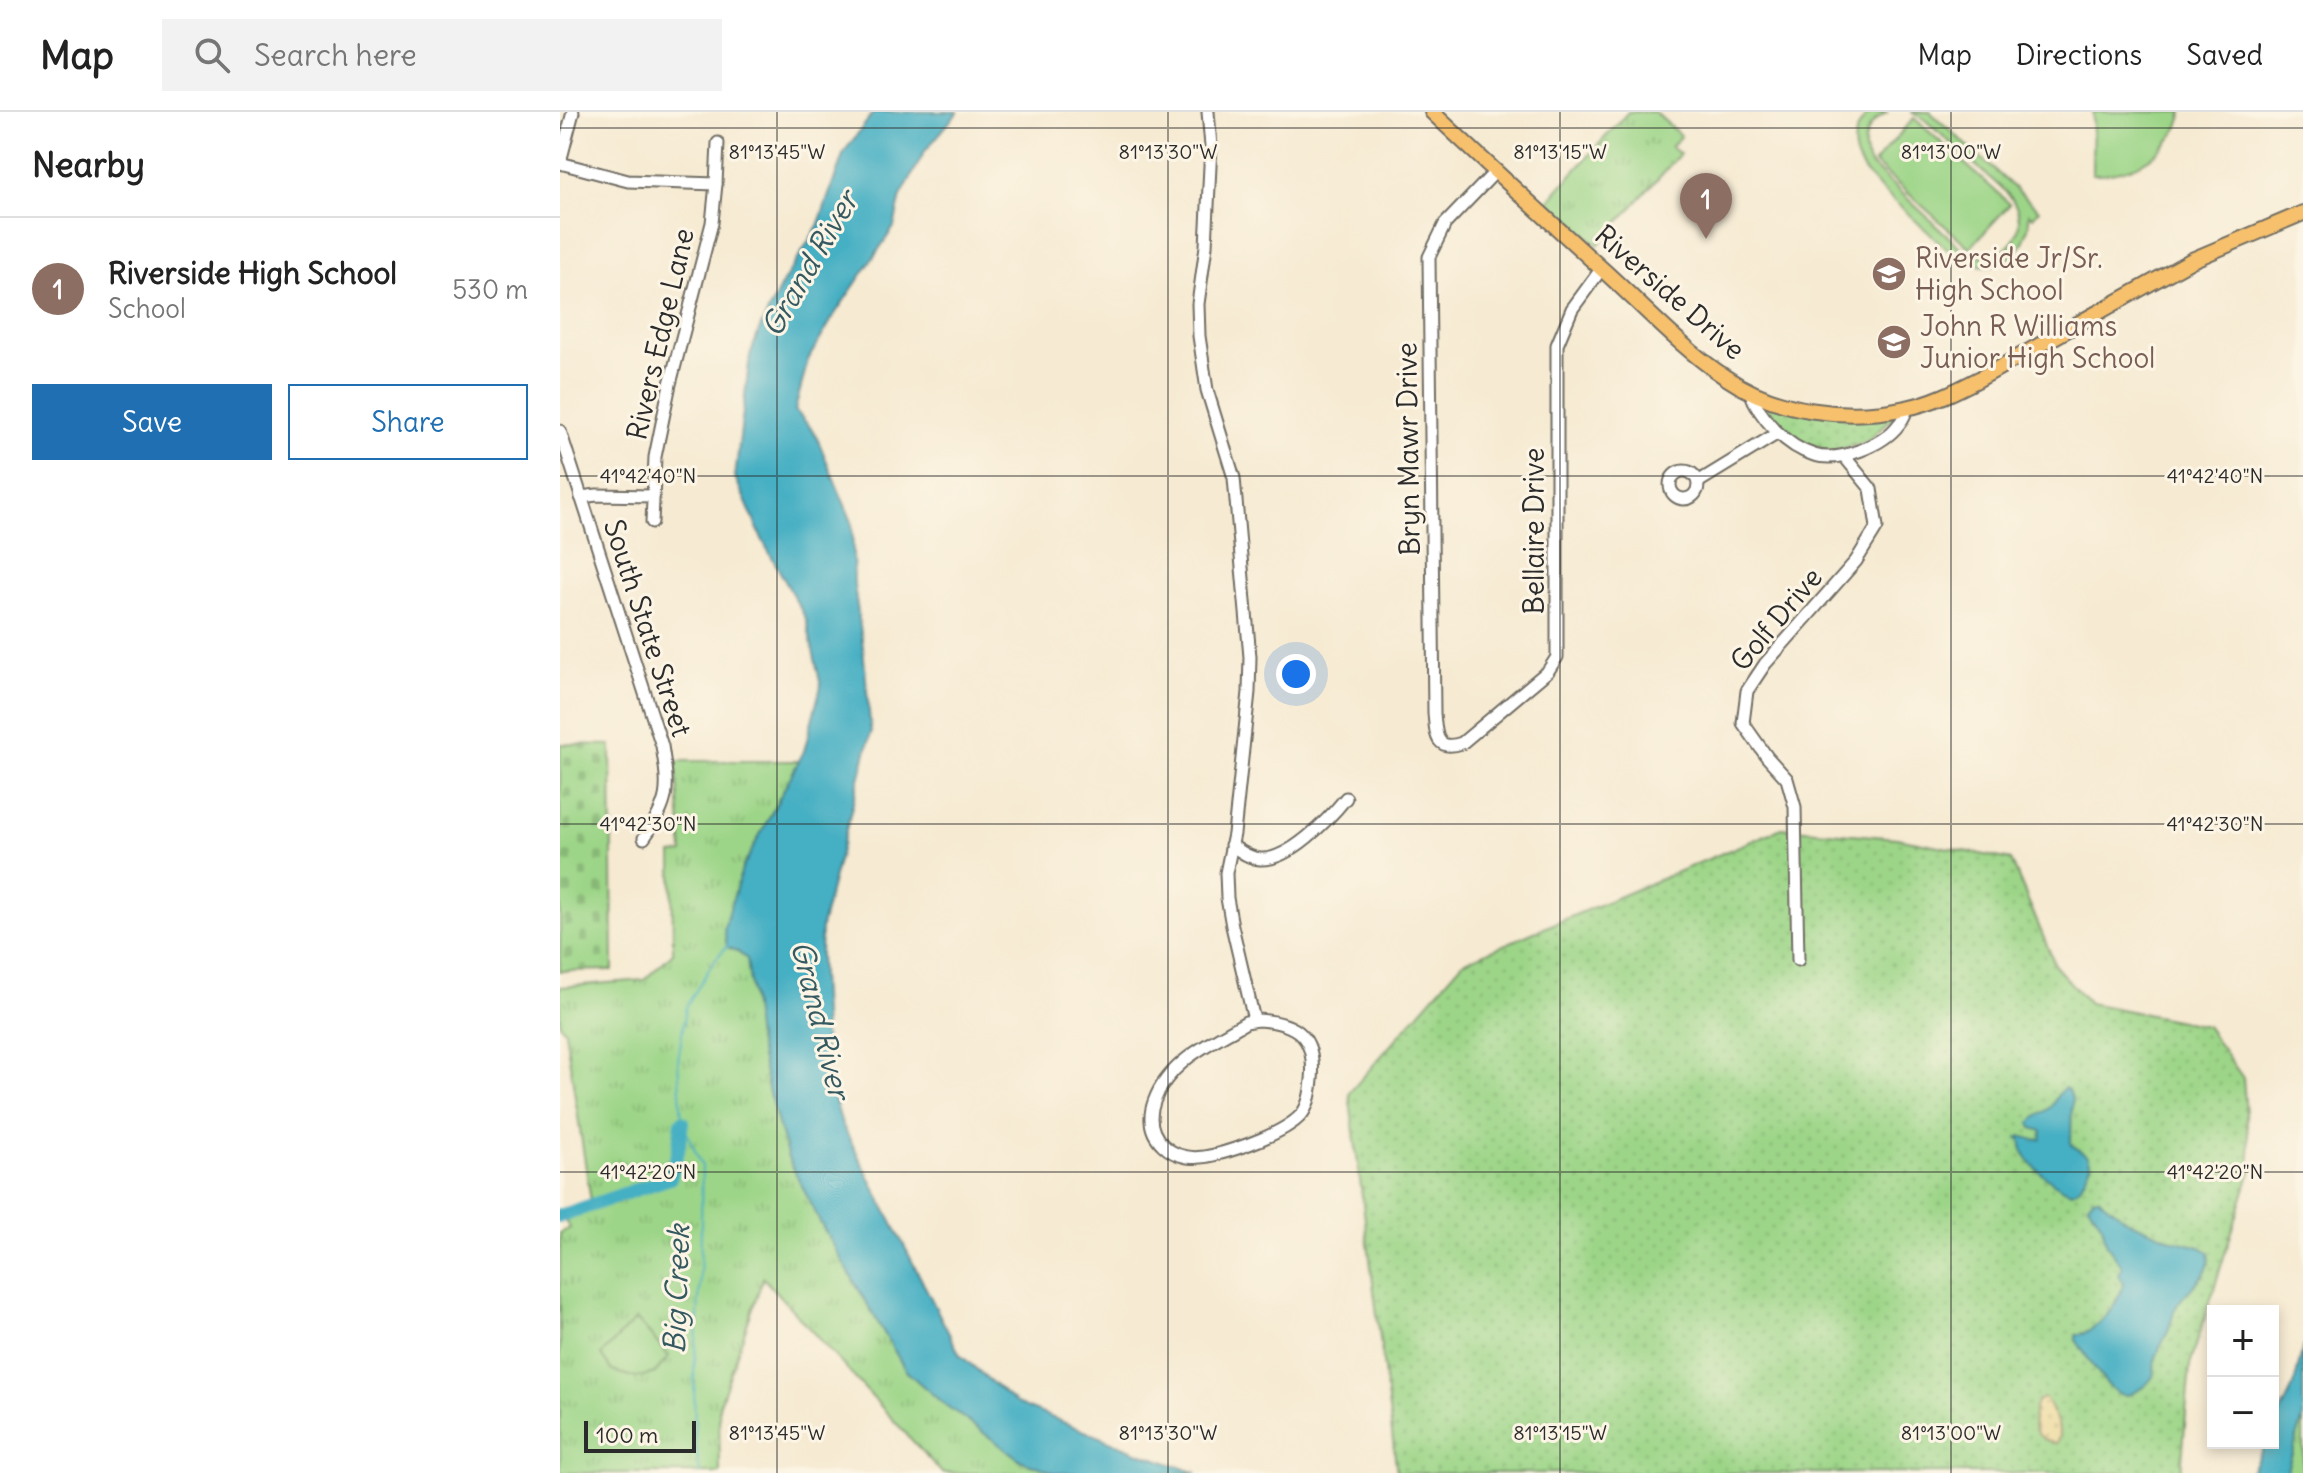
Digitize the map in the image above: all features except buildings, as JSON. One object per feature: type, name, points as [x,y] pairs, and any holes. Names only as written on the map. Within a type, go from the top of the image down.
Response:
[{"type":"main road","name":"Riverside Drive","points":[[1432,112],[1675,336],[1725,377],[1750,391],[1797,408],[1861,415],[1908,408],[1945,396],[2192,260],[2303,213]]},
{"type":"street","points":[[573,112],[560,162],[628,181],[716,184]]},
{"type":"street","points":[[1208,112],[1211,146],[1206,246],[1198,304],[1199,336],[1207,390],[1234,478],[1250,657],[1249,692],[1226,873],[1227,898],[1254,1020]]},
{"type":"street","name":"Rivers Edge Lane","points":[[652,522],[655,457],[670,384],[712,223],[718,143]]},
{"type":"street","name":"Bryn Mawr Drive","points":[[1444,745],[1436,734],[1434,713],[1429,257],[1445,224],[1495,172]]},
{"type":"street","name":"Bellaire Drive","points":[[1444,745],[1462,743],[1548,671],[1557,657],[1557,345],[1572,309],[1602,268]]},
{"type":"street","points":[[1750,391],[1754,405],[1778,433],[1814,455],[1844,456],[1886,437],[1899,425],[1908,408]]},
{"type":"street","name":"South State Street","points":[[560,431],[662,746],[667,777],[666,795],[659,816],[644,838]]},
{"type":"street","points":[[1698,482],[1778,433]]},
{"type":"street","name":"Golf Drive","points":[[1798,960],[1795,807],[1787,779],[1743,723],[1747,691],[1765,664],[1856,561],[1877,527],[1871,489],[1844,456]]},
{"type":"street","points":[[581,497],[653,496]]},
{"type":"street","points":[[1231,845],[1261,860],[1277,856],[1330,817],[1346,798]]},
{"type":"street","points":[[1254,1020],[1278,1021],[1289,1025],[1301,1033],[1312,1051],[1311,1088],[1303,1113],[1282,1131],[1212,1156],[1186,1157],[1172,1153],[1160,1142],[1152,1128],[1150,1115],[1164,1083],[1183,1062],[1254,1020]]},
{"type":"green space","points":[[1628,112],[1655,112],[1681,136],[1671,147],[1680,154],[1598,245],[1548,201]]},
{"type":"green space","points":[[1870,112],[1888,112],[1875,121],[1867,133],[1865,148],[1869,163],[1964,251],[1979,256],[2003,250],[2017,232],[2019,220],[2016,207],[2008,194],[1924,119],[1911,112],[1930,112],[2039,210],[2033,217],[2029,214],[2023,243],[2015,253],[1993,265],[1966,262],[1879,188],[1860,165],[1855,153],[1854,140]]},
{"type":"green space","points":[[2093,112],[2183,112],[2170,139],[2149,159],[2122,170],[2092,174]]},
{"type":"green space","points":[[1914,118],[2010,204],[1970,248],[1874,163]]},
{"type":"green space","points":[[1764,402],[1896,414],[1867,442],[1830,452],[1796,439],[1772,418]]},
{"type":"green space","points":[[560,744],[611,745],[613,970],[560,971]]},
{"type":"green space","points":[[676,761],[825,761],[801,1025],[935,1360],[1143,1473],[942,1473],[763,1278],[719,1407],[720,1473],[560,1473],[560,1233],[570,1228],[564,1220],[592,1208],[565,1031],[560,1024],[560,987],[644,980],[673,953],[672,854],[683,853]]},
{"type":"green space","points":[[1782,828],[1897,838],[2011,860],[2056,967],[2089,1003],[2206,1026],[2243,1078],[2251,1171],[2190,1365],[2181,1473],[1397,1473],[1349,1093],[1463,962]]},
{"type":"green space","points":[[636,1319],[669,1356],[655,1373],[636,1378],[612,1371],[601,1355]]},
{"type":"green space","points":[[2303,1383],[2303,1473],[2267,1473]]},
{"type":"sand","points":[[2043,1398],[2057,1421],[2059,1432],[2056,1444],[2042,1437],[2034,1428],[2037,1401]]},
{"type":"water","name":"Grand River","points":[[874,112],[958,112],[925,151],[901,196],[894,227],[808,360],[795,410],[815,433],[852,522],[854,585],[871,733],[821,927],[826,1071],[842,1124],[960,1355],[1016,1403],[1197,1473],[1056,1473],[1022,1461],[940,1401],[906,1371],[821,1224],[788,1158],[757,1039],[747,959],[727,947],[724,928],[742,869],[804,751],[821,686],[806,619],[763,541],[735,477],[750,355],[782,284],[818,226],[844,152]]},
{"type":"water","points":[[2064,1088],[2069,1090],[2072,1098],[2071,1143],[2088,1156],[2091,1165],[2080,1187],[2072,1192],[2052,1182],[2038,1170],[2027,1158],[2018,1138],[2041,1139],[2042,1131],[2032,1128],[2030,1123],[2050,1108]]},
{"type":"water","points":[[2098,1197],[2128,1221],[2209,1252],[2203,1275],[2175,1309],[2152,1377],[2142,1388],[2125,1395],[2104,1381],[2076,1340],[2076,1335],[2093,1328],[2106,1316],[2124,1283],[2118,1275],[2122,1266],[2107,1245],[2102,1225],[2088,1204]]},
{"type":"water","points":[[2303,1346],[2303,1418],[2286,1473],[2250,1473],[2263,1449],[2279,1449],[2279,1416],[2294,1385]]},
{"type":"waterway","name":"Big Creek","points":[[700,1473],[695,1441],[694,1372],[700,1284],[702,1166],[682,1122],[678,1061],[686,1007],[714,961],[728,945]]},
{"type":"waterway","points":[[560,1216],[670,1178],[682,1122]]},
{"type":"place","name":"Riverside High School","points":[[1706,239]]},
{"type":"place","name":"Riverside Jr/Sr. High School","points":[[1889,274]]},
{"type":"place","name":"John R Williams Junior High School","points":[[1894,342]]}]
